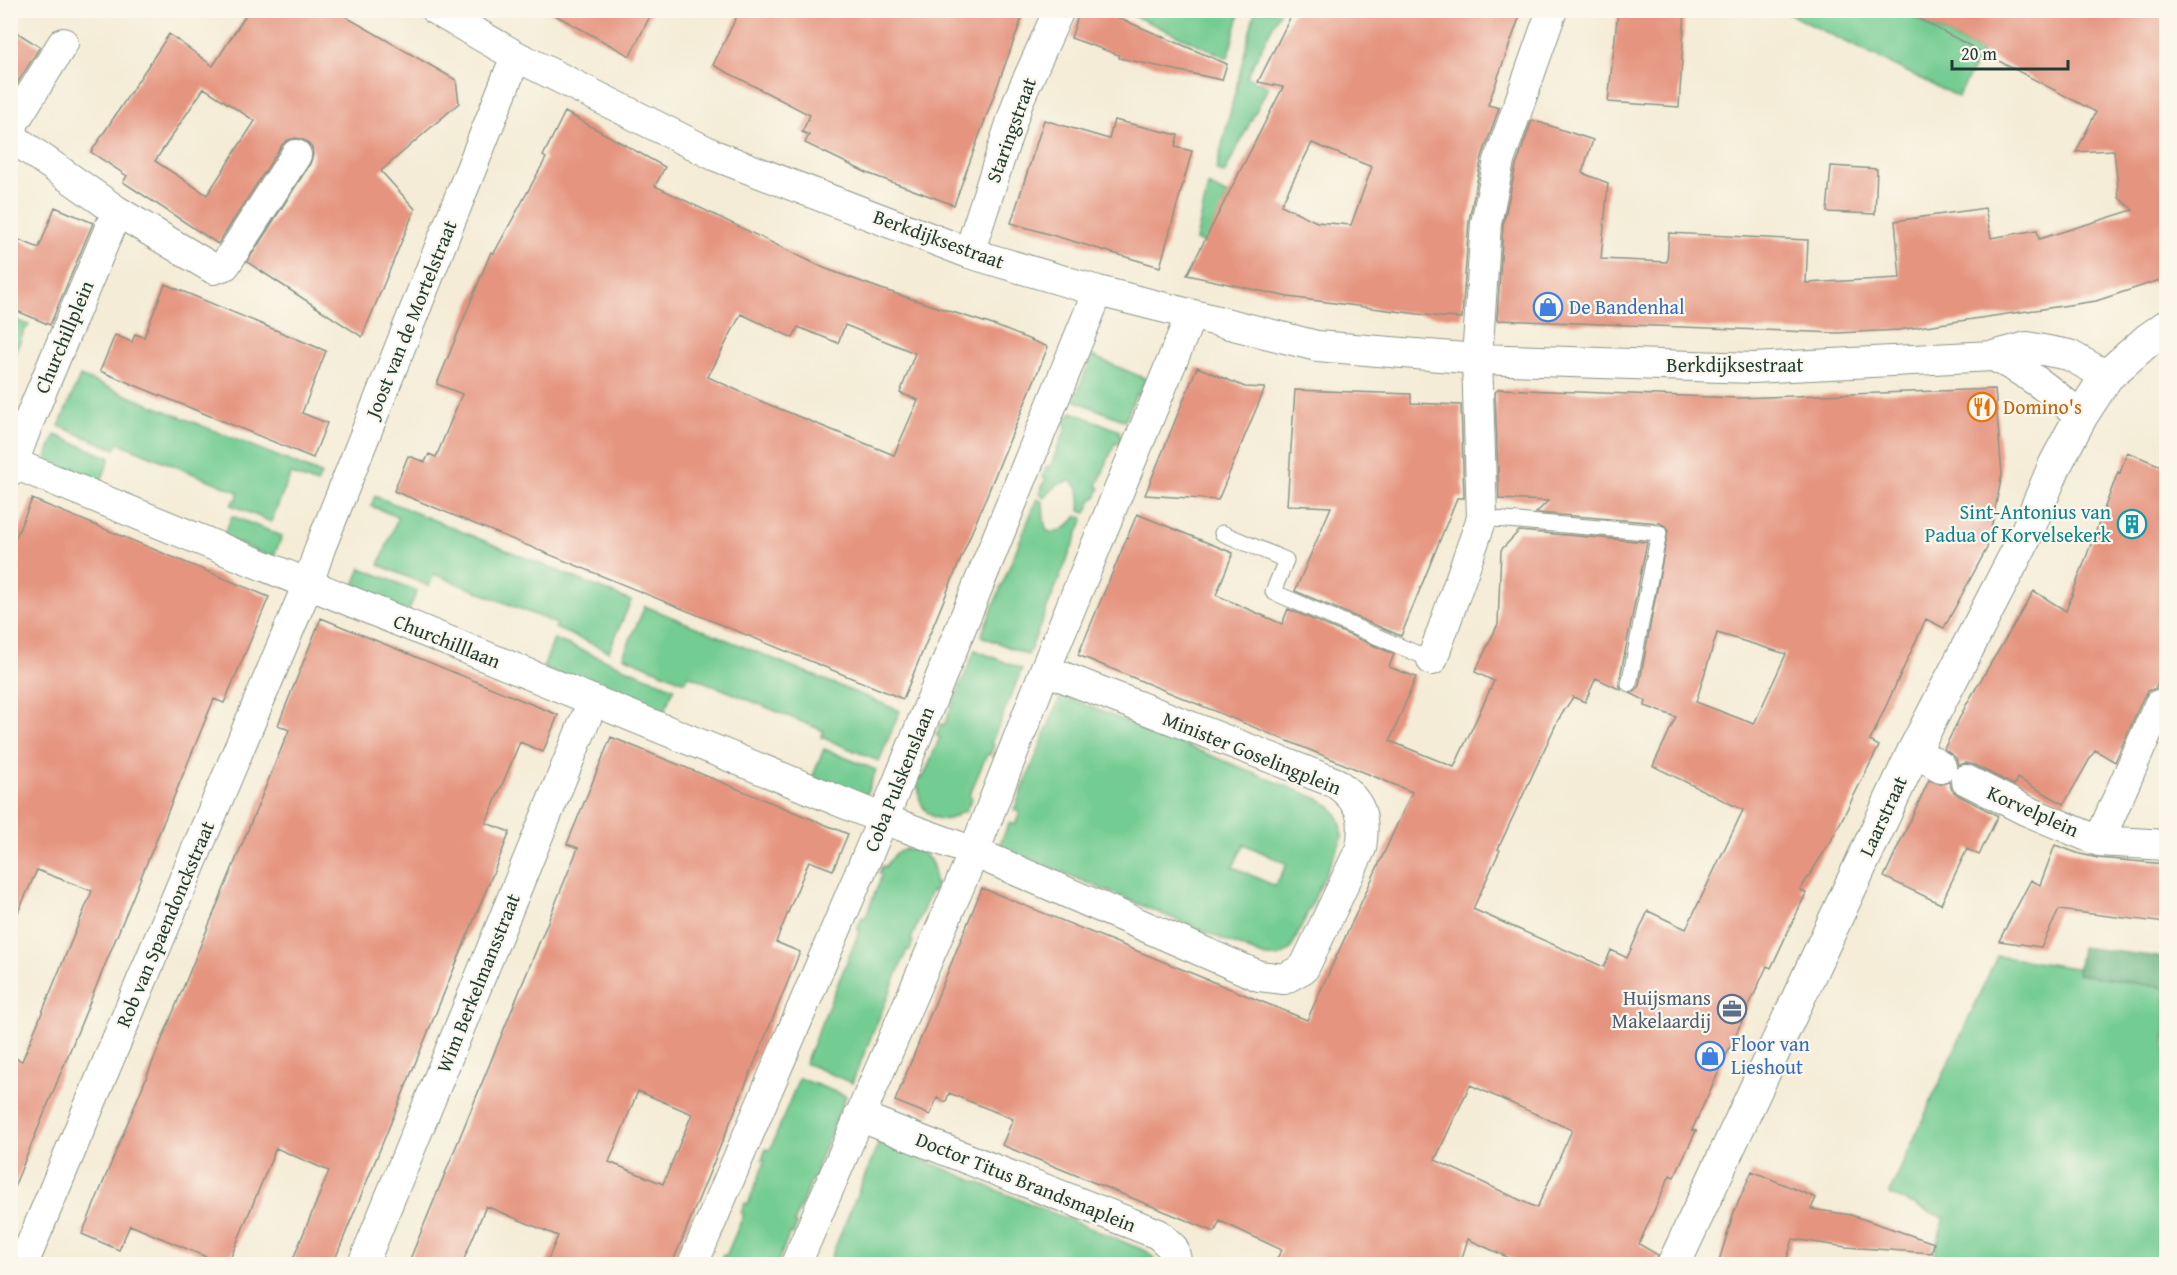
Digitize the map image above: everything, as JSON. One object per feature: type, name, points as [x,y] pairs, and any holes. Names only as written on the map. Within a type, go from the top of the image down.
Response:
[{"type":"street","name":"Berkdijksestraat","points":[[436,10],[516,56],[716,156],[969,252],[1098,291],[1317,346],[1477,359],[1753,368],[1993,356],[2027,347],[2069,355],[2107,376]]},
{"type":"street","name":"Staringstraat","points":[[969,252],[1019,99],[1059,10]]},
{"type":"street","points":[[1432,660],[1482,519],[1477,359],[1486,224],[1499,161],[1552,10]]},
{"type":"street","points":[[63,43],[12,125],[14,139],[117,211],[214,269],[225,265],[296,155]]},
{"type":"street","name":"Joost van de Mortelstraat","points":[[308,584],[516,56]]},
{"type":"street","name":"Churchillplein","points":[[12,466],[117,211]]},
{"type":"street","name":"Coba Pulskenslaan","points":[[693,1264],[883,819],[1098,291]]},
{"type":"street","points":[[796,1264],[974,852],[1045,670],[1191,315]]},
{"type":"street","points":[[2107,376],[2166,327]]},
{"type":"street","name":"Berkdijksestraat","points":[[1993,356],[2030,376],[2080,416]]},
{"type":"street","name":"Laarstraat","points":[[1674,1264],[1940,766],[2024,539],[2055,465],[2080,416],[2107,376]]},
{"type":"street","name":"Churchilllaan","points":[[12,466],[308,584],[883,819]]},
{"type":"street","name":"Rob van Spaendonckstraat","points":[[22,1264],[308,584]]},
{"type":"street","name":"Minister Goselingplein","points":[[883,819],[974,852],[1259,976],[1284,979],[1304,969],[1361,848],[1364,829],[1360,809],[1351,795],[1336,783],[1045,670]]},
{"type":"street","name":"Wim Berkelmansstraat","points":[[363,1264],[593,700]]},
{"type":"street","name":"Korvelplein","points":[[2100,841],[2159,705]]},
{"type":"street","name":"Korvelplein","points":[[1940,766],[2025,810],[2100,841],[2166,845]]},
{"type":"street","name":"Doctor Titus Brandsmaplein","points":[[859,1116],[1158,1234],[1173,1248],[1177,1264]]},
{"type":"lane","points":[[1482,519],[1659,533],[1629,684]]},
{"type":"lane","points":[[1222,533],[1286,560],[1273,592],[1432,660]]},
{"type":"green space","points":[[1123,11],[1240,11],[1228,58]]},
{"type":"green space","points":[[1255,11],[1280,11],[1247,77],[1268,87],[1224,174],[1216,170]]},
{"type":"green space","points":[[1783,11],[1902,11],[1982,52],[1958,97]]},
{"type":"green space","points":[[1208,185],[1228,195],[1204,244],[1196,240]]},
{"type":"green space","points":[[11,318],[29,325],[24,331],[11,363]]},
{"type":"green space","points":[[1092,356],[1146,379],[1139,395],[1136,394],[1125,421],[1074,400]]},
{"type":"green space","points":[[80,376],[321,474],[317,484],[291,474],[271,522],[231,505],[234,500],[237,500],[238,492],[119,443],[115,449],[59,426]]},
{"type":"green space","points":[[1072,412],[1120,431],[1119,436],[1122,437],[1119,444],[1115,443],[1097,486],[1100,488],[1096,498],[1093,498],[1086,513],[1080,511],[1079,490],[1071,481],[1058,484],[1045,497],[1039,494],[1046,478],[1042,477],[1047,466],[1050,467],[1067,425],[1064,424],[1067,415],[1071,416]]},
{"type":"green space","points":[[55,435],[110,458],[99,486],[50,464],[46,458]]},
{"type":"green space","points":[[375,496],[631,601],[609,651],[555,628],[557,624],[434,574],[429,586],[379,565],[398,517],[371,506]]},
{"type":"green space","points":[[1037,499],[1043,502],[1047,531],[1060,531],[1077,516],[1084,518],[1028,655],[981,636]]},
{"type":"green space","points":[[232,516],[282,536],[273,558],[223,537]]},
{"type":"green space","points":[[361,568],[417,591],[408,613],[352,590]]},
{"type":"green space","points":[[645,606],[900,711],[879,761],[821,737],[824,731],[688,675],[685,682],[623,656]]},
{"type":"green space","points":[[554,639],[674,688],[662,717],[543,668]]},
{"type":"green space","points":[[975,650],[1022,669],[991,744],[994,745],[990,755],[987,754],[969,796],[972,798],[965,812],[962,811],[955,817],[939,819],[926,811],[919,797],[919,788],[916,786],[919,777],[923,778],[940,737],[936,735],[941,724],[944,725]]},
{"type":"green space","points":[[1061,695],[1321,800],[1338,816],[1342,838],[1291,949],[1281,956],[1271,957],[1263,956],[999,846],[1009,823],[1015,825],[1020,812],[1014,810]],"holes":[[[1244,844],[1287,864],[1275,886],[1233,867]]]},
{"type":"green space","points":[[824,749],[876,770],[866,795],[812,778]]},
{"type":"green space","points":[[906,849],[919,852],[929,858],[934,869],[934,883],[937,884],[933,892],[931,891],[911,940],[913,941],[910,950],[907,950],[852,1083],[805,1063],[860,930],[857,929],[862,917],[865,918],[882,875],[879,873],[882,866],[885,867],[896,853]]},
{"type":"green space","points":[[2081,947],[2166,958],[2166,988],[2077,974]]},
{"type":"green space","points":[[1997,956],[2166,982],[2166,1264],[1932,1264],[1944,1218],[1889,1194]]},
{"type":"green space","points":[[799,1078],[846,1096],[816,1169],[819,1171],[815,1180],[812,1179],[794,1223],[797,1225],[793,1234],[790,1233],[777,1264],[719,1264],[723,1255],[726,1256],[744,1214],[741,1213],[745,1203],[748,1204],[765,1161],[762,1160],[766,1149],[770,1150]]},
{"type":"green space","points":[[879,1142],[1146,1251],[1154,1257],[1157,1264],[828,1264]]},
{"type":"building","points":[[249,10],[334,10],[456,80],[459,103],[381,171],[415,209],[362,337],[247,262],[310,164],[313,155],[312,148],[306,141],[296,138],[282,145],[218,244],[123,182],[127,176],[91,152],[169,34],[213,66]],"holes":[[[204,88],[255,121],[207,195],[155,161]]]},
{"type":"building","points":[[546,10],[653,10],[630,56]]},
{"type":"building","points":[[740,10],[1025,10],[954,205],[867,173],[805,143],[809,135],[802,132],[810,115],[713,65]]},
{"type":"building","points":[[1080,10],[1100,10],[1227,64],[1222,80],[1119,58],[1119,55],[1071,38]]},
{"type":"building","points":[[1294,10],[1522,10],[1488,105],[1499,108],[1482,157],[1469,220],[1462,318],[1288,297],[1187,275],[1283,87],[1258,82]],"holes":[[[1312,143],[1372,167],[1351,225],[1317,222],[1281,205]]]},
{"type":"building","points":[[1618,10],[1685,10],[1679,107],[1608,102]]},
{"type":"building","points":[[1902,10],[2166,10],[2166,278],[2096,301],[1899,330],[1838,333],[1497,320],[1503,225],[1516,166],[1532,120],[1593,140],[1582,173],[1608,183],[1601,259],[1667,262],[1669,233],[1808,240],[1806,283],[1900,278],[1895,221],[1985,208],[1991,238],[2037,230],[2039,239],[2133,210],[2119,198],[2114,150],[2076,152],[2096,112]]},
{"type":"building","points":[[10,28],[40,47],[10,95]]},
{"type":"building","points":[[565,112],[665,167],[655,186],[824,268],[996,326],[1048,347],[903,699],[394,491],[408,456],[425,462],[429,454],[436,457],[462,394],[437,384],[491,252],[494,253],[546,158],[543,156]],"holes":[[[741,314],[793,338],[798,327],[838,343],[845,325],[915,353],[900,393],[918,400],[894,455],[765,403],[708,377]]]},
{"type":"building","points":[[1044,120],[1109,139],[1114,120],[1178,135],[1175,147],[1192,151],[1160,267],[1011,223]]},
{"type":"building","points":[[1831,166],[1877,169],[1875,214],[1827,212]]},
{"type":"building","points":[[55,207],[93,223],[50,325],[10,308],[10,236],[39,248]]},
{"type":"building","points":[[165,284],[326,351],[302,413],[327,423],[313,458],[100,371],[115,335],[132,342],[135,334],[144,337]]},
{"type":"building","points":[[1197,367],[1245,387],[1265,388],[1218,500],[1145,495]]},
{"type":"building","points":[[1499,389],[1738,398],[1995,389],[2002,475],[1987,548],[1944,628],[1926,619],[1870,741],[1879,746],[1831,841],[1800,890],[1806,893],[1771,968],[1767,966],[1692,1130],[1696,1131],[1674,1177],[1670,1175],[1639,1244],[1658,1255],[1655,1264],[1522,1264],[1468,1239],[1460,1264],[1273,1264],[1282,1250],[1220,1221],[1215,1232],[1002,1145],[1013,1119],[949,1093],[946,1102],[937,1098],[930,1115],[895,1101],[982,888],[1307,1020],[1412,792],[1078,655],[1137,514],[1233,553],[1216,595],[1282,624],[1288,609],[1394,654],[1389,667],[1416,677],[1390,741],[1454,767],[1494,681],[1475,672],[1498,624],[1501,550],[1519,531],[1647,542],[1619,682],[1621,690],[1596,678],[1585,702],[1573,697],[1558,720],[1498,849],[1500,850],[1473,909],[1604,967],[1611,950],[1627,958],[1648,911],[1686,929],[1743,810],[1653,766],[1676,717],[1645,706],[1646,701],[1630,693],[1636,691],[1639,686],[1668,530],[1660,523],[1536,513],[1548,501],[1499,499],[1495,392]],"holes":[[[1717,633],[1786,654],[1754,724],[1696,702]],[[1470,1085],[1572,1130],[1537,1208],[1435,1160]]]},
{"type":"building","points":[[1295,390],[1411,394],[1411,403],[1461,405],[1464,498],[1457,498],[1401,636],[1295,591],[1331,507],[1287,505]]},
{"type":"building","points":[[2127,452],[2166,468],[2166,666],[2156,688],[2148,691],[2143,698],[2115,762],[2095,750],[2064,804],[2017,778],[2014,785],[1974,765],[1966,763],[1958,765],[1956,758],[1944,749],[1967,703],[2034,591],[2066,611]]},
{"type":"building","points":[[32,499],[269,597],[224,703],[214,699],[12,1192],[10,1056],[22,1061],[92,891],[37,870],[10,930],[10,551]]},
{"type":"building","points":[[321,618],[558,715],[543,752],[520,742],[486,823],[510,832],[333,1264],[291,1264],[329,1171],[276,1148],[228,1264],[223,1264],[130,1225],[119,1250],[82,1234],[289,730],[278,725]]},
{"type":"building","points":[[611,737],[848,834],[833,870],[809,861],[776,942],[800,952],[672,1264],[546,1264],[558,1236],[486,1206],[462,1264],[408,1264],[578,848],[567,844]],"holes":[[[638,1091],[692,1114],[663,1184],[609,1162]]]},
{"type":"building","points":[[1929,780],[1940,784],[1949,782],[1952,790],[1958,795],[1998,816],[1979,855],[1967,849],[1941,904],[1884,877]]},
{"type":"building","points":[[2055,845],[2098,858],[2166,864],[2166,923],[2059,910],[2041,947],[1999,941],[2031,880],[2040,885]]},
{"type":"building","points":[[1752,1171],[1816,1198],[1811,1209],[1851,1215],[1934,1243],[1932,1253],[1846,1247],[1793,1239],[1785,1264],[1718,1264],[1734,1212]]},
{"type":"place","name":"De Bandenhal","points":[[1548,307]]},
{"type":"place","name":"Domino's","points":[[1982,407]]},
{"type":"place","name":"Sint-Antonius van Padua of Korvelsekerk","points":[[2132,524]]},
{"type":"place","name":"Huijsmans Makelaardij","points":[[1732,1009]]},
{"type":"place","name":"Floor van Lieshout","points":[[1710,1056]]}]
